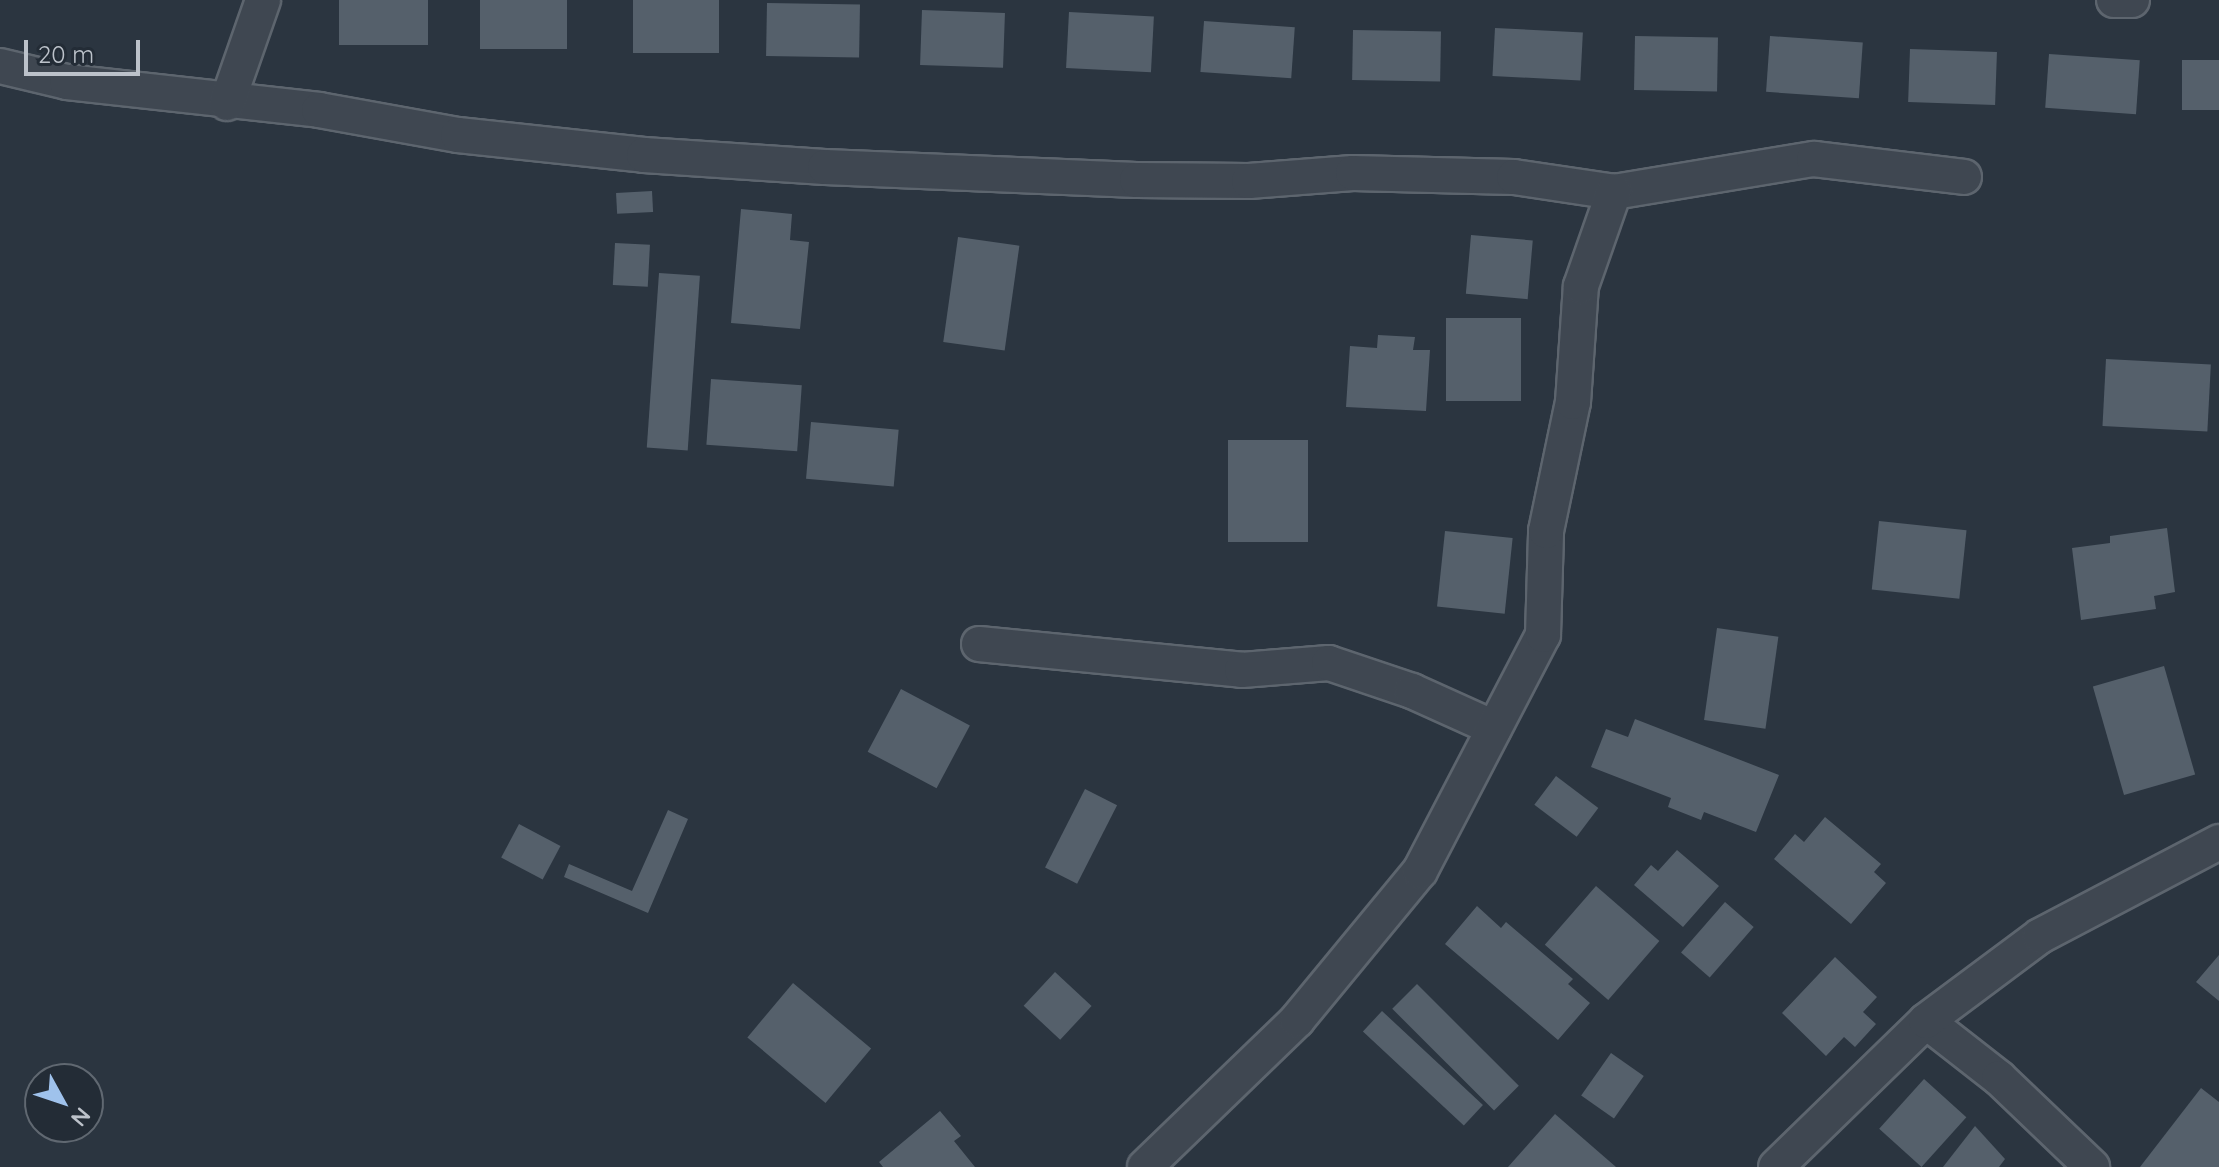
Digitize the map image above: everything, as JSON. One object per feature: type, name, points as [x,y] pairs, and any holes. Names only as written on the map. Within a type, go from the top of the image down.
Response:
[{"type":"street","points":[[227,103],[263,0]]},
{"type":"street","points":[[2114,0],[2132,0]]},
{"type":"street","points":[[0,66],[67,82],[227,103],[319,110],[458,135],[644,155],[1137,180],[1249,181],[1353,173],[1514,177],[1614,192],[1814,159],[1964,177]]},
{"type":"street","points":[[1145,1167],[1297,1020],[1420,871],[1543,635],[1546,531],[1573,402],[1581,286],[1614,192]]},
{"type":"street","points":[[979,644],[1242,670],[1329,663],[1412,691],[1494,728]]},
{"type":"street","points":[[1776,1167],[1926,1021],[2040,936],[2219,842]]},
{"type":"street","points":[[1926,1021],[1999,1078],[2092,1167]]},
{"type":"building","points":[[339,0],[428,0],[428,45],[339,45]]},
{"type":"building","points":[[480,0],[567,0],[567,49],[480,49]]},
{"type":"building","points":[[633,0],[719,0],[719,53],[633,53]]},
{"type":"building","points":[[767,3],[860,5],[859,58],[766,56]]},
{"type":"building","points":[[922,10],[1005,13],[1003,68],[920,65]]},
{"type":"building","points":[[1069,12],[1154,16],[1151,72],[1066,68]]},
{"type":"building","points":[[1204,21],[1295,27],[1291,78],[1200,72]]},
{"type":"building","points":[[1495,28],[1583,33],[1580,81],[1492,76]]},
{"type":"building","points":[[1353,30],[1441,32],[1440,82],[1352,80]]},
{"type":"building","points":[[1635,36],[1718,37],[1717,91],[1634,90]]},
{"type":"building","points":[[1770,36],[1863,42],[1859,98],[1766,92]]},
{"type":"building","points":[[1910,49],[1997,52],[1995,105],[1908,102]]},
{"type":"building","points":[[2049,54],[2140,60],[2136,114],[2045,108]]},
{"type":"building","points":[[2182,60],[2219,60],[2219,110],[2182,110]]},
{"type":"building","points":[[652,191],[653,212],[617,214],[616,193]]},
{"type":"building","points":[[741,209],[792,214],[790,240],[809,242],[800,329],[731,323]]},
{"type":"building","points":[[1471,235],[1533,240],[1528,299],[1466,294]]},
{"type":"building","points":[[958,237],[1019,246],[1005,351],[943,342]]},
{"type":"building","points":[[615,243],[650,245],[648,287],[613,285]]},
{"type":"building","points":[[659,273],[700,276],[688,450],[647,448]]},
{"type":"building","points":[[1446,318],[1521,318],[1521,401],[1446,401]]},
{"type":"building","points":[[1378,335],[1415,337],[1413,350],[1430,350],[1426,411],[1346,407],[1350,346],[1377,348]]},
{"type":"building","points":[[2106,359],[2211,364],[2207,431],[2102,426]]},
{"type":"building","points":[[711,379],[802,385],[797,451],[706,445]]},
{"type":"building","points":[[811,422],[899,430],[894,486],[806,479]]},
{"type":"building","points":[[1228,440],[1308,440],[1308,542],[1228,542]]},
{"type":"building","points":[[1879,521],[1967,530],[1959,599],[1872,590]]},
{"type":"building","points":[[2167,528],[2175,592],[2154,596],[2156,609],[2081,620],[2072,548],[2110,543],[2110,536]]},
{"type":"building","points":[[1445,531],[1513,538],[1505,614],[1437,607]]},
{"type":"building","points":[[1717,628],[1778,637],[1765,729],[1704,720]]},
{"type":"building","points":[[2164,666],[2195,775],[2124,795],[2093,686]]},
{"type":"building","points":[[901,689],[970,726],[937,788],[868,752]]},
{"type":"building","points":[[1635,719],[1779,775],[1756,832],[1704,812],[1701,820],[1668,807],[1671,798],[1591,767],[1606,729],[1628,737]]},
{"type":"building","points":[[1556,776],[1598,808],[1577,837],[1534,805]]},
{"type":"building","points":[[1085,789],[1117,805],[1077,884],[1045,867]]},
{"type":"building","points":[[668,810],[688,819],[648,913],[564,877],[569,864],[632,891]]},
{"type":"building","points":[[1825,817],[1881,864],[1874,872],[1886,883],[1851,924],[1774,859],[1795,834],[1804,842]]},
{"type":"building","points":[[519,824],[560,846],[543,880],[501,858]]},
{"type":"building","points":[[1677,850],[1719,886],[1683,927],[1634,885],[1651,865],[1658,871]]},
{"type":"building","points":[[1596,886],[1659,941],[1608,1000],[1545,945]]},
{"type":"building","points":[[1725,902],[1754,927],[1710,977],[1681,953]]},
{"type":"building","points":[[1477,906],[1501,928],[1506,922],[1573,979],[1568,984],[1590,1003],[1558,1040],[1445,944]]},
{"type":"building","points":[[2219,955],[2219,1001],[2196,982]]},
{"type":"building","points":[[1835,957],[1877,997],[1863,1012],[1876,1024],[1855,1047],[1844,1037],[1826,1056],[1782,1013]]},
{"type":"building","points":[[1055,972],[1092,1006],[1060,1040],[1024,1006]]},
{"type":"building","points":[[793,983],[871,1049],[825,1103],[747,1037]]},
{"type":"building","points":[[1417,984],[1519,1086],[1494,1111],[1392,1009]]},
{"type":"building","points":[[1382,1011],[1483,1105],[1464,1126],[1363,1031]]},
{"type":"building","points":[[1611,1053],[1644,1076],[1614,1119],[1581,1096]]},
{"type":"building","points":[[1924,1079],[1966,1117],[1922,1167],[1879,1129]]},
{"type":"building","points":[[2201,1088],[2219,1102],[2219,1167],[2140,1167]]},
{"type":"building","points":[[940,1111],[961,1136],[954,1141],[975,1167],[883,1167],[879,1162]]},
{"type":"building","points":[[1555,1114],[1616,1167],[1508,1167]]},
{"type":"building","points":[[1975,1126],[2005,1159],[1999,1167],[1943,1167]]}]
